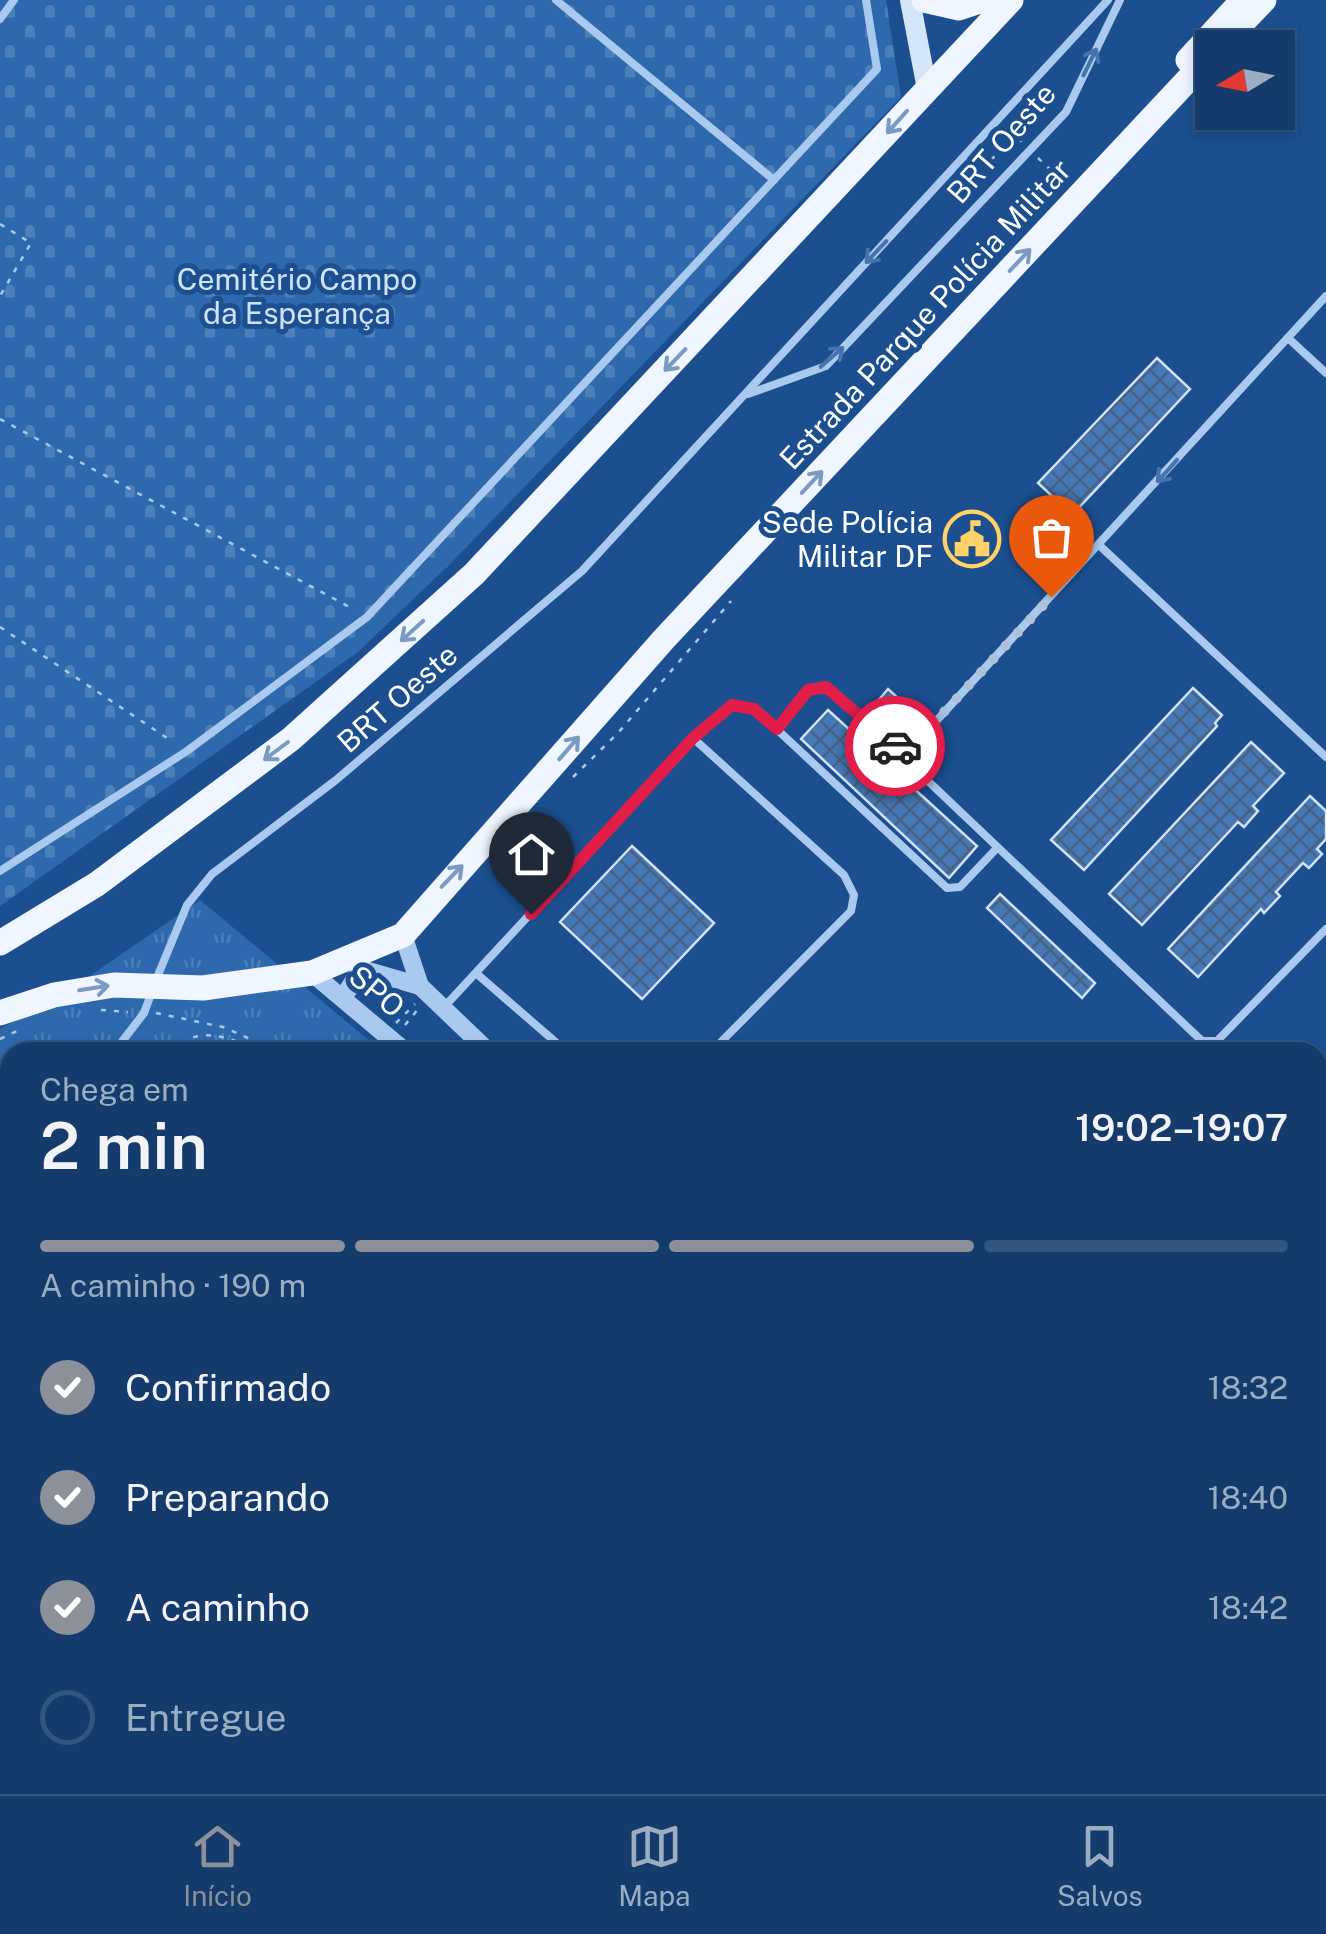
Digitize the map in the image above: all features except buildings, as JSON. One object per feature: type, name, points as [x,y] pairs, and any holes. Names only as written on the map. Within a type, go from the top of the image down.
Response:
[{"type":"main road","points":[[910,0],[927,89]]},
{"type":"main road","points":[[924,0],[958,8],[983,0]]},
{"type":"main road","points":[[0,943],[97,884],[292,740],[474,574],[1011,0]]},
{"type":"main road","points":[[1125,149],[1138,118],[1242,0]]},
{"type":"main road","points":[[1236,30],[1264,0]]},
{"type":"main road","name":"Estrada Parque Polícia Militar","points":[[9,1022],[54,995],[114,985],[202,988],[312,973],[403,935],[664,640],[1195,73]]},
{"type":"street","name":"SPO","points":[[403,935],[431,996],[479,1042]]},
{"type":"street","points":[[343,998],[356,978],[368,971],[431,996]]},
{"type":"street","name":"SPO","points":[[312,973],[394,1042]]},
{"type":"lane","points":[[0,19],[14,0]]},
{"type":"lane","points":[[556,0],[774,180]]},
{"type":"lane","points":[[0,871],[187,751],[367,616],[877,69],[866,0]]},
{"type":"lane","name":"BRT Oeste","points":[[122,1042],[144,1013],[187,905],[212,874],[336,780],[582,571],[1108,0]]},
{"type":"lane","name":"BRT Oeste","points":[[744,396],[826,366],[1066,112],[1120,0]]},
{"type":"lane","points":[[904,755],[1326,296]]},
{"type":"lane","points":[[1288,338],[1326,373]]},
{"type":"lane","points":[[1100,545],[1326,757]]},
{"type":"lane","points":[[777,729],[808,690],[826,687],[904,755],[1202,1041],[1218,1041],[1326,929]]},
{"type":"lane","points":[[431,996],[477,974],[693,738],[736,704],[754,709],[777,729],[947,888],[960,887],[997,848]]},
{"type":"lane","points":[[693,738],[844,876],[854,900],[851,910],[721,1042]]},
{"type":"lane","points":[[477,974],[555,1042]]},
{"type":"path","points":[[980,150],[991,160],[1015,135],[1079,198]]},
{"type":"path","points":[[0,224],[31,242],[0,296]]},
{"type":"path","points":[[0,419],[367,616]]},
{"type":"path","points":[[0,627],[187,751]]},
{"type":"path","points":[[572,778],[585,764]]},
{"type":"path","points":[[402,1042],[431,996]]},
{"type":"path","points":[[97,1010],[223,1026],[258,1042]]},
{"type":"path","points":[[0,1039],[9,1022]]},
{"type":"path","points":[[184,1042],[207,1034],[238,1042]]},
{"type":"green space","name":"Cemitério Campo da Esperança","points":[[0,0],[886,0],[901,97],[451,563],[358,652],[0,906]]},
{"type":"green space","points":[[200,900],[371,1042],[0,1042],[0,1029],[71,989]]},
{"type":"way so far","points":[[895,746],[904,755],[1051,597]]},
{"type":"place","name":"Sede Polícia Militar DF","points":[[972,539]]},
{"type":"route","points":[[531,914],[693,738],[732,705],[754,709],[777,729],[808,690],[826,687],[895,746]]}]
